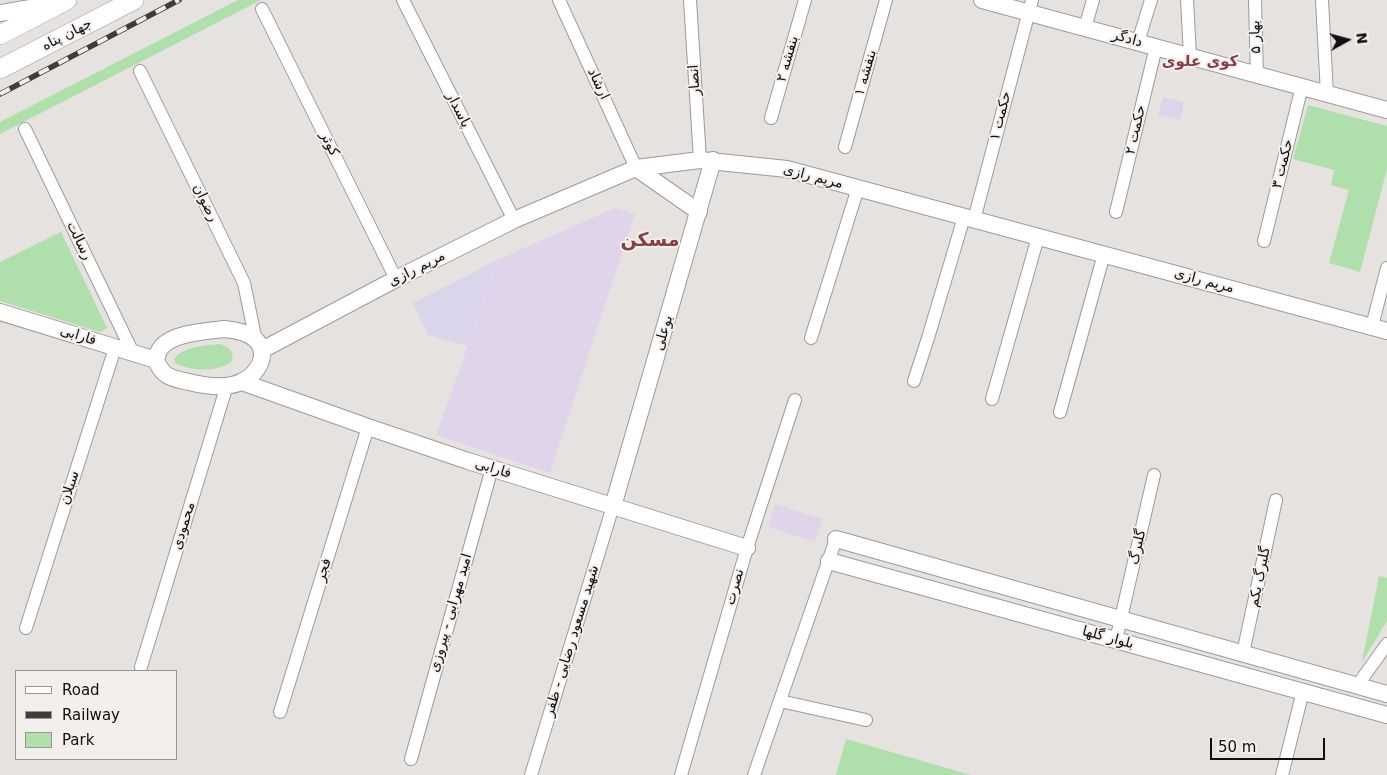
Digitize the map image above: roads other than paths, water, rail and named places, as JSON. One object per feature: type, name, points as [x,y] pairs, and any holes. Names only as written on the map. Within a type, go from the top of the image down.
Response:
[{"type":"main road","name":"جهان پناه","points":[[0,70],[134,0]]},
{"type":"main road","points":[[0,35],[65,1]]},
{"type":"street","name":"پاسدار","points":[[403,0],[514,220]]},
{"type":"street","name":"ارشاد","points":[[559,0],[636,168]]},
{"type":"street","name":"انصار","points":[[690,0],[707,160]]},
{"type":"street","name":"بنفشه ۲","points":[[771,118],[805,0]]},
{"type":"street","name":"بنفشه ۱","points":[[845,147],[886,0]]},
{"type":"street","name":"دادگر","points":[[982,0],[1030,6],[1085,28],[1387,110]]},
{"type":"street","points":[[1085,28],[1093,0]]},
{"type":"street","points":[[1138,42],[1151,0]]},
{"type":"street","points":[[1187,0],[1190,56]]},
{"type":"street","name":"بهار ۵","points":[[1254,0],[1257,75]]},
{"type":"street","points":[[1322,0],[1327,94]]},
{"type":"street","points":[[0,13],[65,1]]},
{"type":"street","name":"حکمت ۱","points":[[914,381],[969,219],[1030,6]]},
{"type":"street","name":"کوثر","points":[[262,9],[396,279]]},
{"type":"street","name":"حکمت ۲","points":[[1116,212],[1156,47]]},
{"type":"street","name":"رضوان","points":[[140,71],[244,283],[259,345]]},
{"type":"street","name":"حکمت ۳","points":[[1264,241],[1302,86]]},
{"type":"street","name":"رسالت","points":[[25,129],[133,353]]},
{"type":"street","name":"مریم رازی","points":[[259,345],[514,220],[636,168],[707,160],[787,169],[1380,328]]},
{"type":"street","name":"بوعلی","points":[[613,506],[699,212],[707,160]]},
{"type":"street","points":[[636,168],[699,212]]},
{"type":"street","points":[[811,338],[858,188]]},
{"type":"street","points":[[992,399],[1038,237]]},
{"type":"street","points":[[1060,412],[1104,254]]},
{"type":"street","points":[[1380,328],[1387,268]]},
{"type":"street","name":"فارابی","points":[[0,312],[156,360],[161,371],[172,378],[198,384],[235,384],[492,468],[747,548]]},
{"type":"street","points":[[156,360],[160,348],[167,341],[202,331],[236,330],[246,334],[259,345],[260,363],[255,372],[235,384]]},
{"type":"street","name":"سبلان","points":[[26,628],[115,348]]},
{"type":"street","name":"محمودی","points":[[141,667],[235,384]]},
{"type":"street","name":"نصرت","points":[[680,775],[747,548],[795,400]]},
{"type":"street","name":"فجر","points":[[280,712],[368,427]]},
{"type":"street","name":"امید مهرابی - پیروزی","points":[[410,759],[492,468]]},
{"type":"street","name":"گلبرگ","points":[[1116,640],[1154,475]]},
{"type":"street","name":"گلبرگ یکم","points":[[1243,654],[1276,500]]},
{"type":"street","name":"شهید مسعود رضایی - ظفر","points":[[531,775],[613,506]]},
{"type":"street","points":[[754,775],[836,539]]},
{"type":"street","name":"بلوار گلها","points":[[836,539],[1387,694]]},
{"type":"street","name":"بلوار گلها","points":[[829,561],[1387,715]]},
{"type":"street","points":[[1357,686],[1387,644]]},
{"type":"street","points":[[1282,775],[1303,691]]},
{"type":"street","points":[[780,701],[866,720]]},
{"type":"railway","points":[[0,94],[179,0]]},
{"type":"district","name":"کوی علوی","points":[[1200,62]]},
{"type":"district","name":"مسکن","points":[[650,241]]}]
